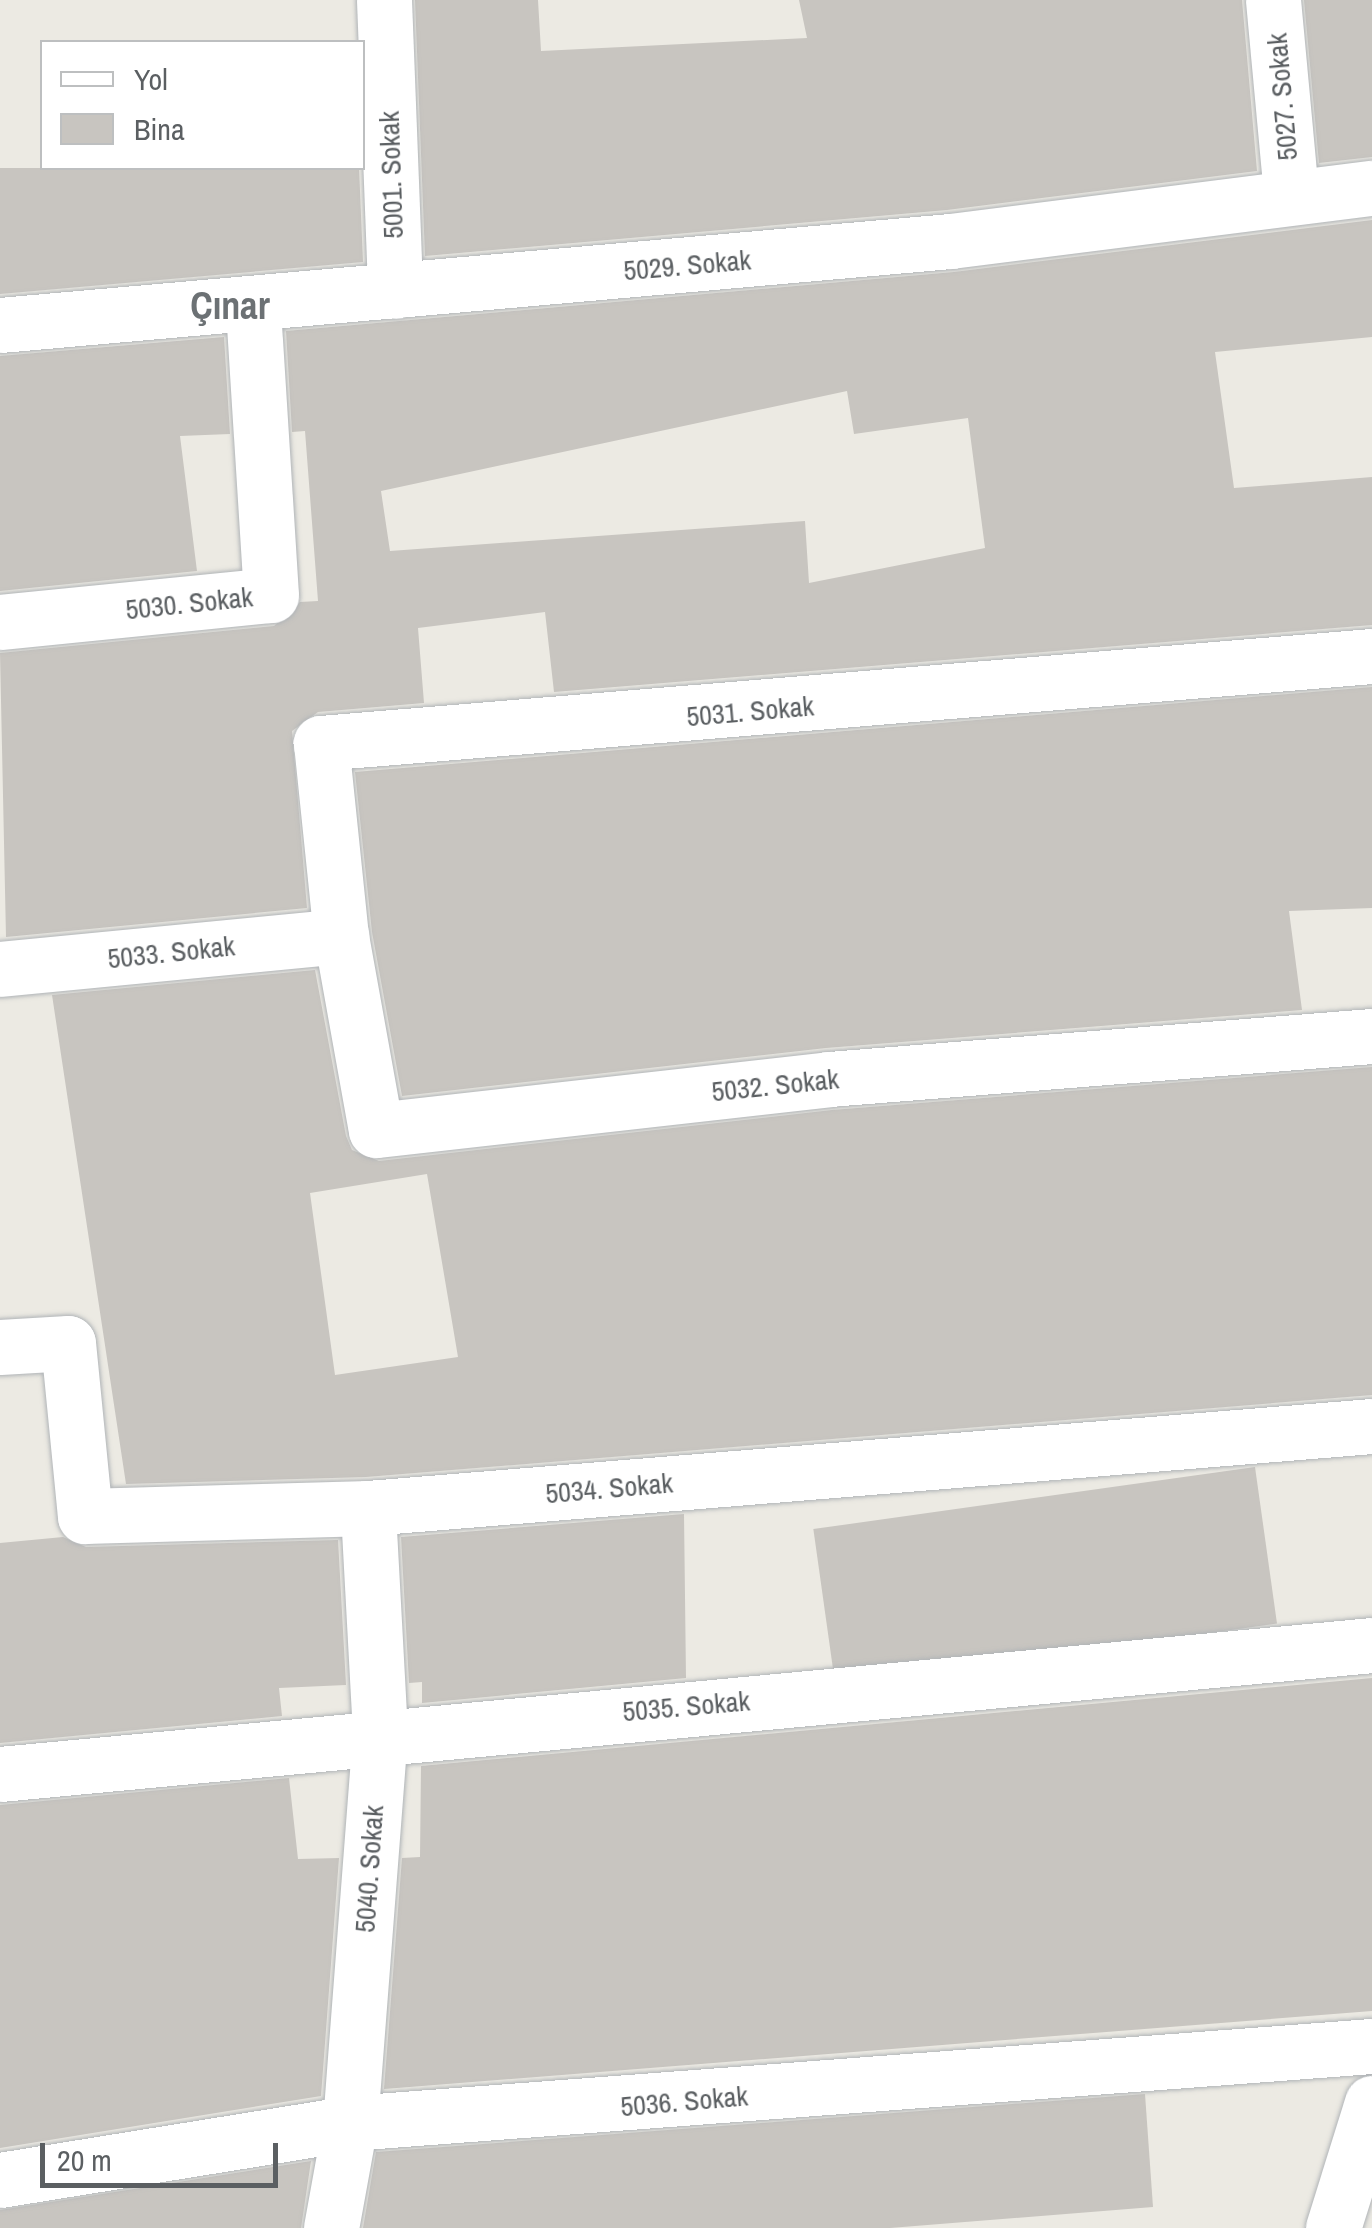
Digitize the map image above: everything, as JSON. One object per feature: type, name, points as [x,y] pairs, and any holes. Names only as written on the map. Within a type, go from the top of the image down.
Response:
[{"type":"street","name":"5001. Sokak","points":[[384,0],[396,291]]},
{"type":"street","name":"5027. Sokak","points":[[1272,0],[1292,195]]},
{"type":"street","name":"5029. Sokak","points":[[0,325],[253,306],[950,242],[1292,195],[1372,188]]},
{"type":"street","name":"5030. Sokak","points":[[0,622],[271,594],[253,306]]},
{"type":"street","name":"5031. Sokak","points":[[341,936],[321,743],[1372,656]]},
{"type":"street","name":"5033. Sokak","points":[[0,969],[341,936]]},
{"type":"street","name":"5032. Sokak","points":[[341,936],[376,1130],[828,1079],[1372,1036]]},
{"type":"street","name":"5034. Sokak","points":[[0,1347],[68,1343],[85,1516],[368,1508],[1372,1426]]},
{"type":"street","name":"5040. Sokak","points":[[331,2228],[350,2123],[380,1733],[368,1508]]},
{"type":"street","name":"5035. Sokak","points":[[0,1774],[380,1733],[1372,1645]]},
{"type":"street","name":"5036. Sokak","points":[[0,2180],[350,2123],[1372,2046]]},
{"type":"street","points":[[1333,2228],[1372,2103]]},
{"type":"building","points":[[415,0],[538,0],[541,51],[807,38],[799,0],[1242,0],[1257,171],[947,210],[425,256]]},
{"type":"building","points":[[1304,0],[1372,0],[1372,157],[1319,163]]},
{"type":"building","points":[[0,168],[359,170],[363,262],[0,294]]},
{"type":"building","points":[[1372,220],[1372,337],[1215,352],[1234,488],[1372,477],[1372,625],[554,692],[545,612],[418,628],[424,703],[318,712],[292,731],[307,908],[6,937],[0,653],[274,626],[300,602],[318,601],[305,431],[292,432],[286,331],[954,272]],"holes":[[[847,391],[854,434],[968,418],[985,548],[809,583],[805,521],[390,551],[381,491]]]},
{"type":"building","points":[[224,337],[230,434],[180,436],[197,571],[0,591],[0,356]]},
{"type":"building","points":[[1372,687],[1372,908],[1289,911],[1302,1010],[826,1048],[402,1096],[372,932],[355,772]]},
{"type":"building","points":[[315,970],[346,1136],[352,1150],[379,1161],[832,1110],[1372,1067],[1372,1395],[366,1477],[126,1484],[52,995]],"holes":[[[427,1174],[458,1357],[335,1375],[310,1193]]]},
{"type":"building","points":[[1255,1467],[1277,1623],[835,1686],[813,1529]]},
{"type":"building","points":[[684,1514],[686,1678],[422,1703],[422,1682],[409,1683],[401,1537]]},
{"type":"building","points":[[63,1537],[86,1547],[338,1540],[346,1685],[279,1688],[282,1716],[0,1743],[0,1543]]},
{"type":"building","points":[[1372,1678],[1372,2011],[384,2089],[402,1858],[420,1857],[421,1766]]},
{"type":"building","points":[[289,1778],[298,1859],[339,1858],[321,2096],[0,2148],[0,1805]]},
{"type":"building","points":[[1145,2094],[1153,2207],[890,2228],[363,2228],[376,2152]]},
{"type":"building","points":[[311,2161],[301,2228],[0,2228],[0,2210]]},
{"type":"district","name":"Çınar","points":[[230,306]]}]
